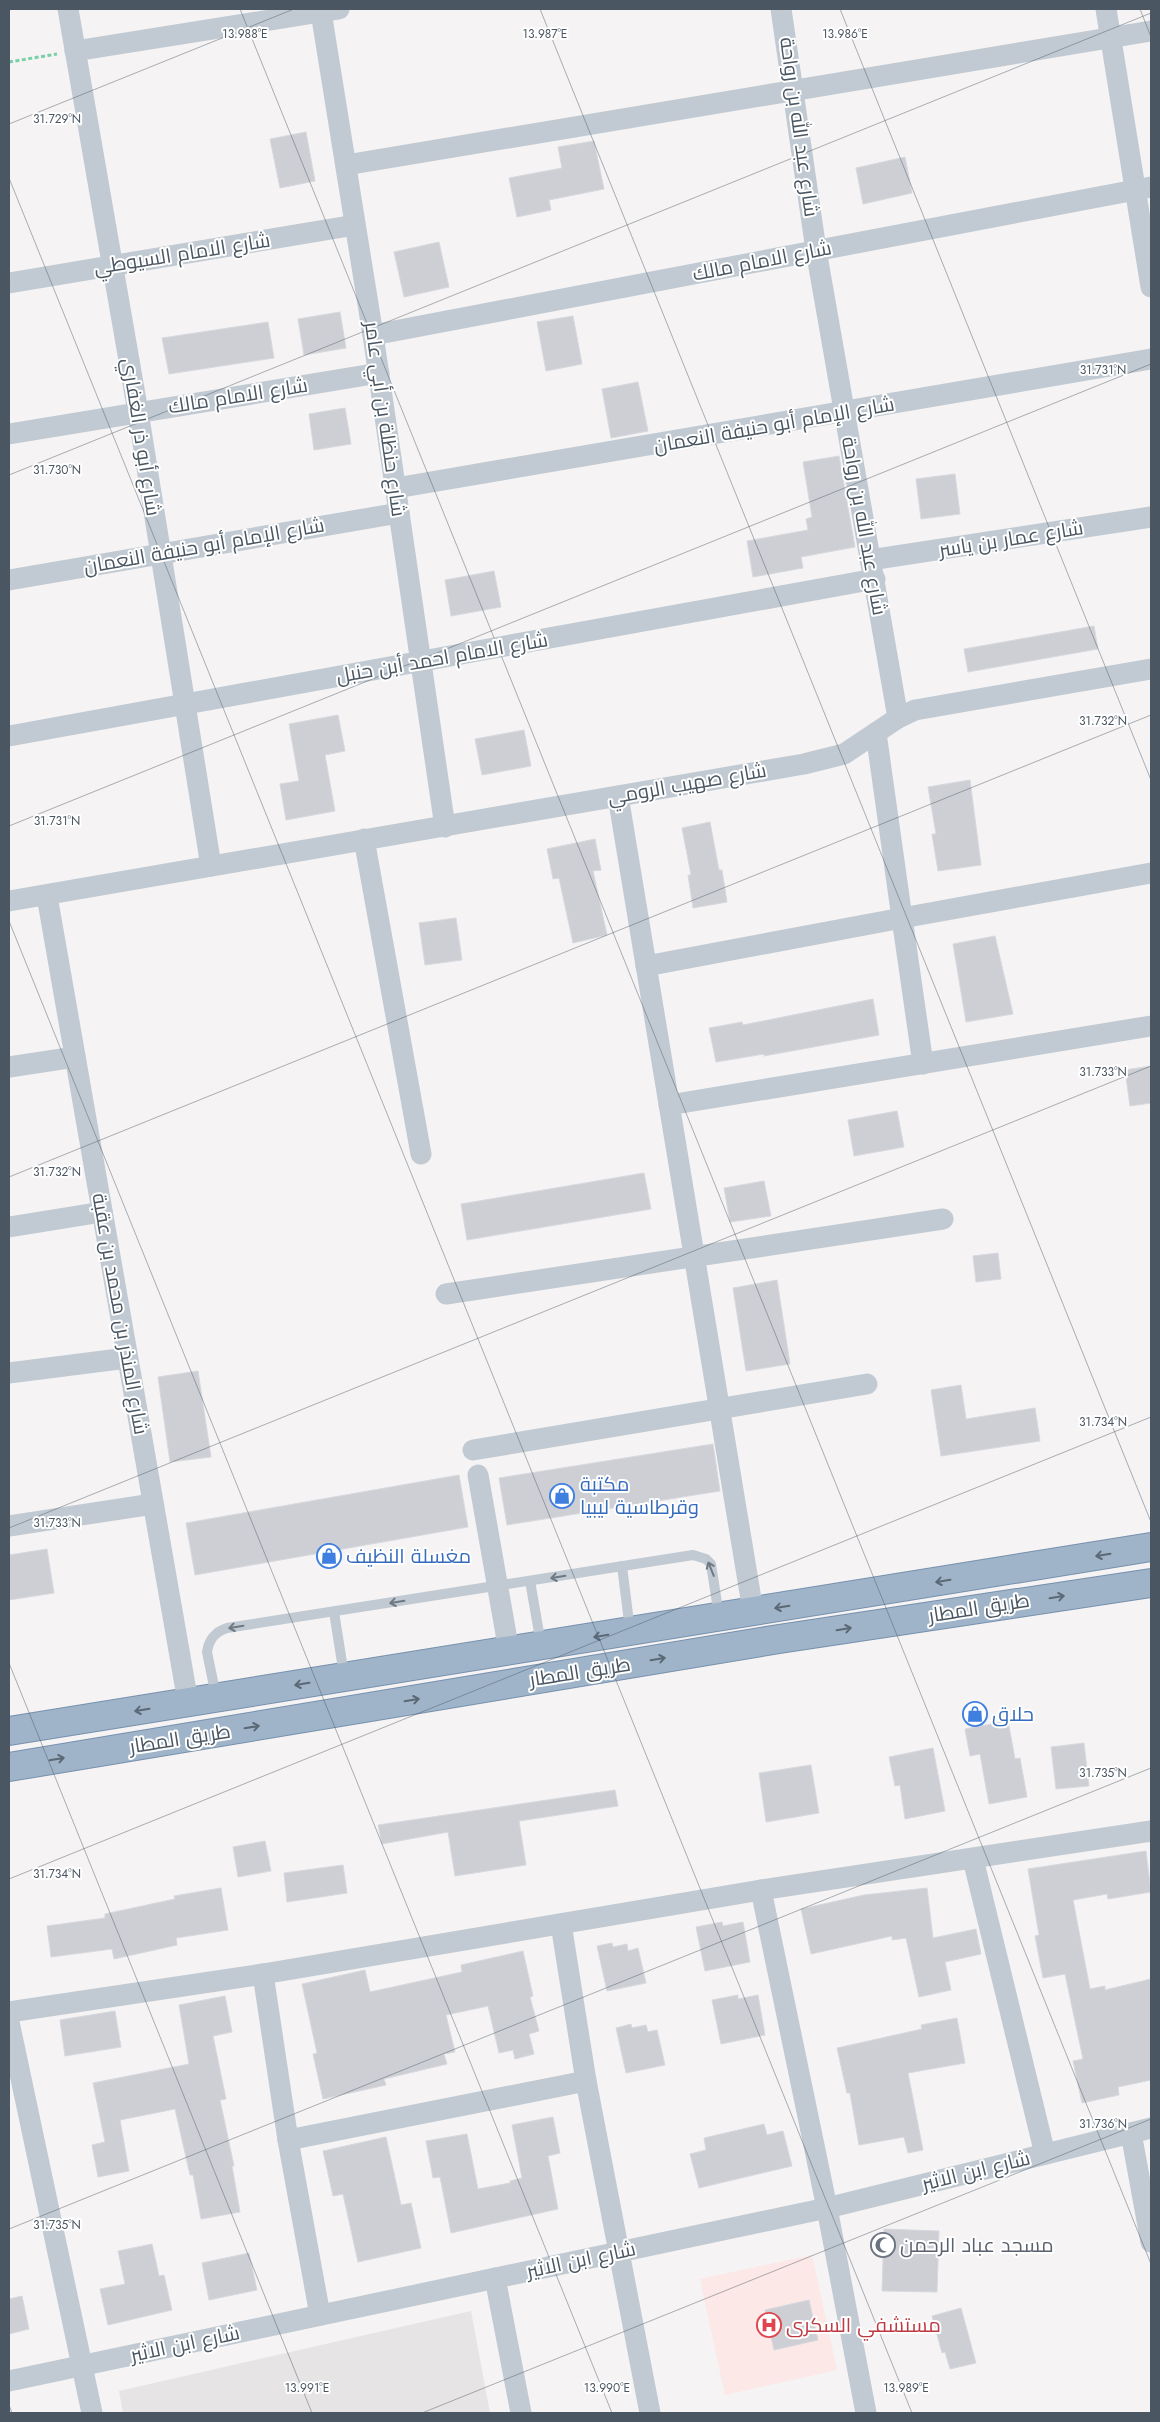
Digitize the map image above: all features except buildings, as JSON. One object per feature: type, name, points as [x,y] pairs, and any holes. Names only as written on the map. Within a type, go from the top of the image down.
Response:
[{"type":"highway","name":"طريق المطار","points":[[9,1731],[1151,1547]]},
{"type":"highway","name":"طريق المطار","points":[[9,1767],[779,1639],[1151,1583]]},
{"type":"street","name":"شارع أبو ذر الغفاري","points":[[68,9],[138,412],[211,866]]},
{"type":"street","name":"شارع عبد الله بن رواحة","points":[[781,9],[816,250],[898,718]]},
{"type":"street","points":[[1106,9],[1143,189],[1151,287]]},
{"type":"street","points":[[75,51],[330,10]]},
{"type":"street","name":"شارع حنظلة بن أبي عامر","points":[[330,10],[346,164],[446,827]]},
{"type":"street","points":[[346,164],[1151,31]]},
{"type":"street","name":"شارع الامام مالك","points":[[373,335],[1143,189]]},
{"type":"street","name":"شارع الامام السيوطي","points":[[9,283],[356,226]]},
{"type":"street","name":"شارع الإمام أبو حنيفة النعمان","points":[[396,488],[844,413],[1151,359]]},
{"type":"street","name":"شارع الامام مالك","points":[[9,434],[379,373]]},
{"type":"street","name":"شارع الإمام أبو حنيفة النعمان","points":[[9,580],[399,513]]},
{"type":"street","name":"شارع عمار بن ياسر","points":[[872,569],[1151,517]]},
{"type":"street","name":"شارع الامام احمد أبن حنبل","points":[[9,736],[422,663],[872,569]]},
{"type":"street","name":"شارع صهيب الرومي","points":[[47,896],[364,839],[446,827],[804,764],[844,754],[898,718],[915,710],[1151,669]]},
{"type":"street","points":[[876,732],[923,1064]]},
{"type":"street","points":[[618,796],[753,1611]]},
{"type":"street","points":[[364,839],[421,1154]]},
{"type":"street","points":[[646,966],[1151,873]]},
{"type":"street","points":[[9,902],[47,896]]},
{"type":"street","name":"شارع المنذر بن محمد بن عقبة","points":[[47,896],[188,1702]]},
{"type":"street","points":[[669,1105],[1151,1026]]},
{"type":"street","points":[[9,1068],[75,1058]]},
{"type":"street","points":[[9,1227],[102,1212]]},
{"type":"street","points":[[446,1294],[943,1219]]},
{"type":"street","points":[[9,1373],[127,1358]]},
{"type":"street","points":[[474,1450],[866,1384]]},
{"type":"street","points":[[478,1475],[509,1651]]},
{"type":"street","points":[[9,1526],[153,1504]]},
{"type":"street","points":[[9,2012],[263,1974],[761,1890],[1151,1831]]},
{"type":"street","points":[[973,1859],[1045,2154]]},
{"type":"street","points":[[761,1890],[827,2208],[866,2413]]},
{"type":"street","points":[[562,1924],[586,2081],[650,2413]]},
{"type":"street","points":[[263,1974],[288,2140],[320,2315]]},
{"type":"street","points":[[9,2022],[92,2413]]},
{"type":"street","points":[[288,2140],[586,2081]]},
{"type":"street","points":[[1141,2131],[1151,2242]]},
{"type":"street","name":"شارع ابن الاثير","points":[[9,2381],[827,2208],[1141,2131]]},
{"type":"street","points":[[495,2278],[521,2413]]},
{"type":"lane","points":[[216,1698],[208,1645],[216,1634],[227,1628],[693,1555],[706,1559],[713,1571],[719,1617]]},
{"type":"lane","points":[[622,1566],[630,1631]]},
{"type":"lane","points":[[530,1581],[541,1646]]},
{"type":"lane","points":[[334,1612],[344,1677]]},
{"type":"path","points":[[9,62],[75,51]]},
{"type":"shaded area","name":"مستشفي السكرى","points":[[812,2255],[837,2370],[725,2395],[700,2279]]},
{"type":"shaded area","points":[[471,2311],[490,2413],[123,2413],[119,2391]]},
{"type":"place","name":"مكتبة وقرطاسية ليبيا","points":[[562,1496]]},
{"type":"place","name":"مغسلة النظيف","points":[[329,1556]]},
{"type":"place","name":"حلاق","points":[[975,1714]]},
{"type":"place","name":"مسجد عباد الرحمن","points":[[883,2245]]},
{"type":"place","name":"مستشفي السكرى","points":[[769,2325]]}]
